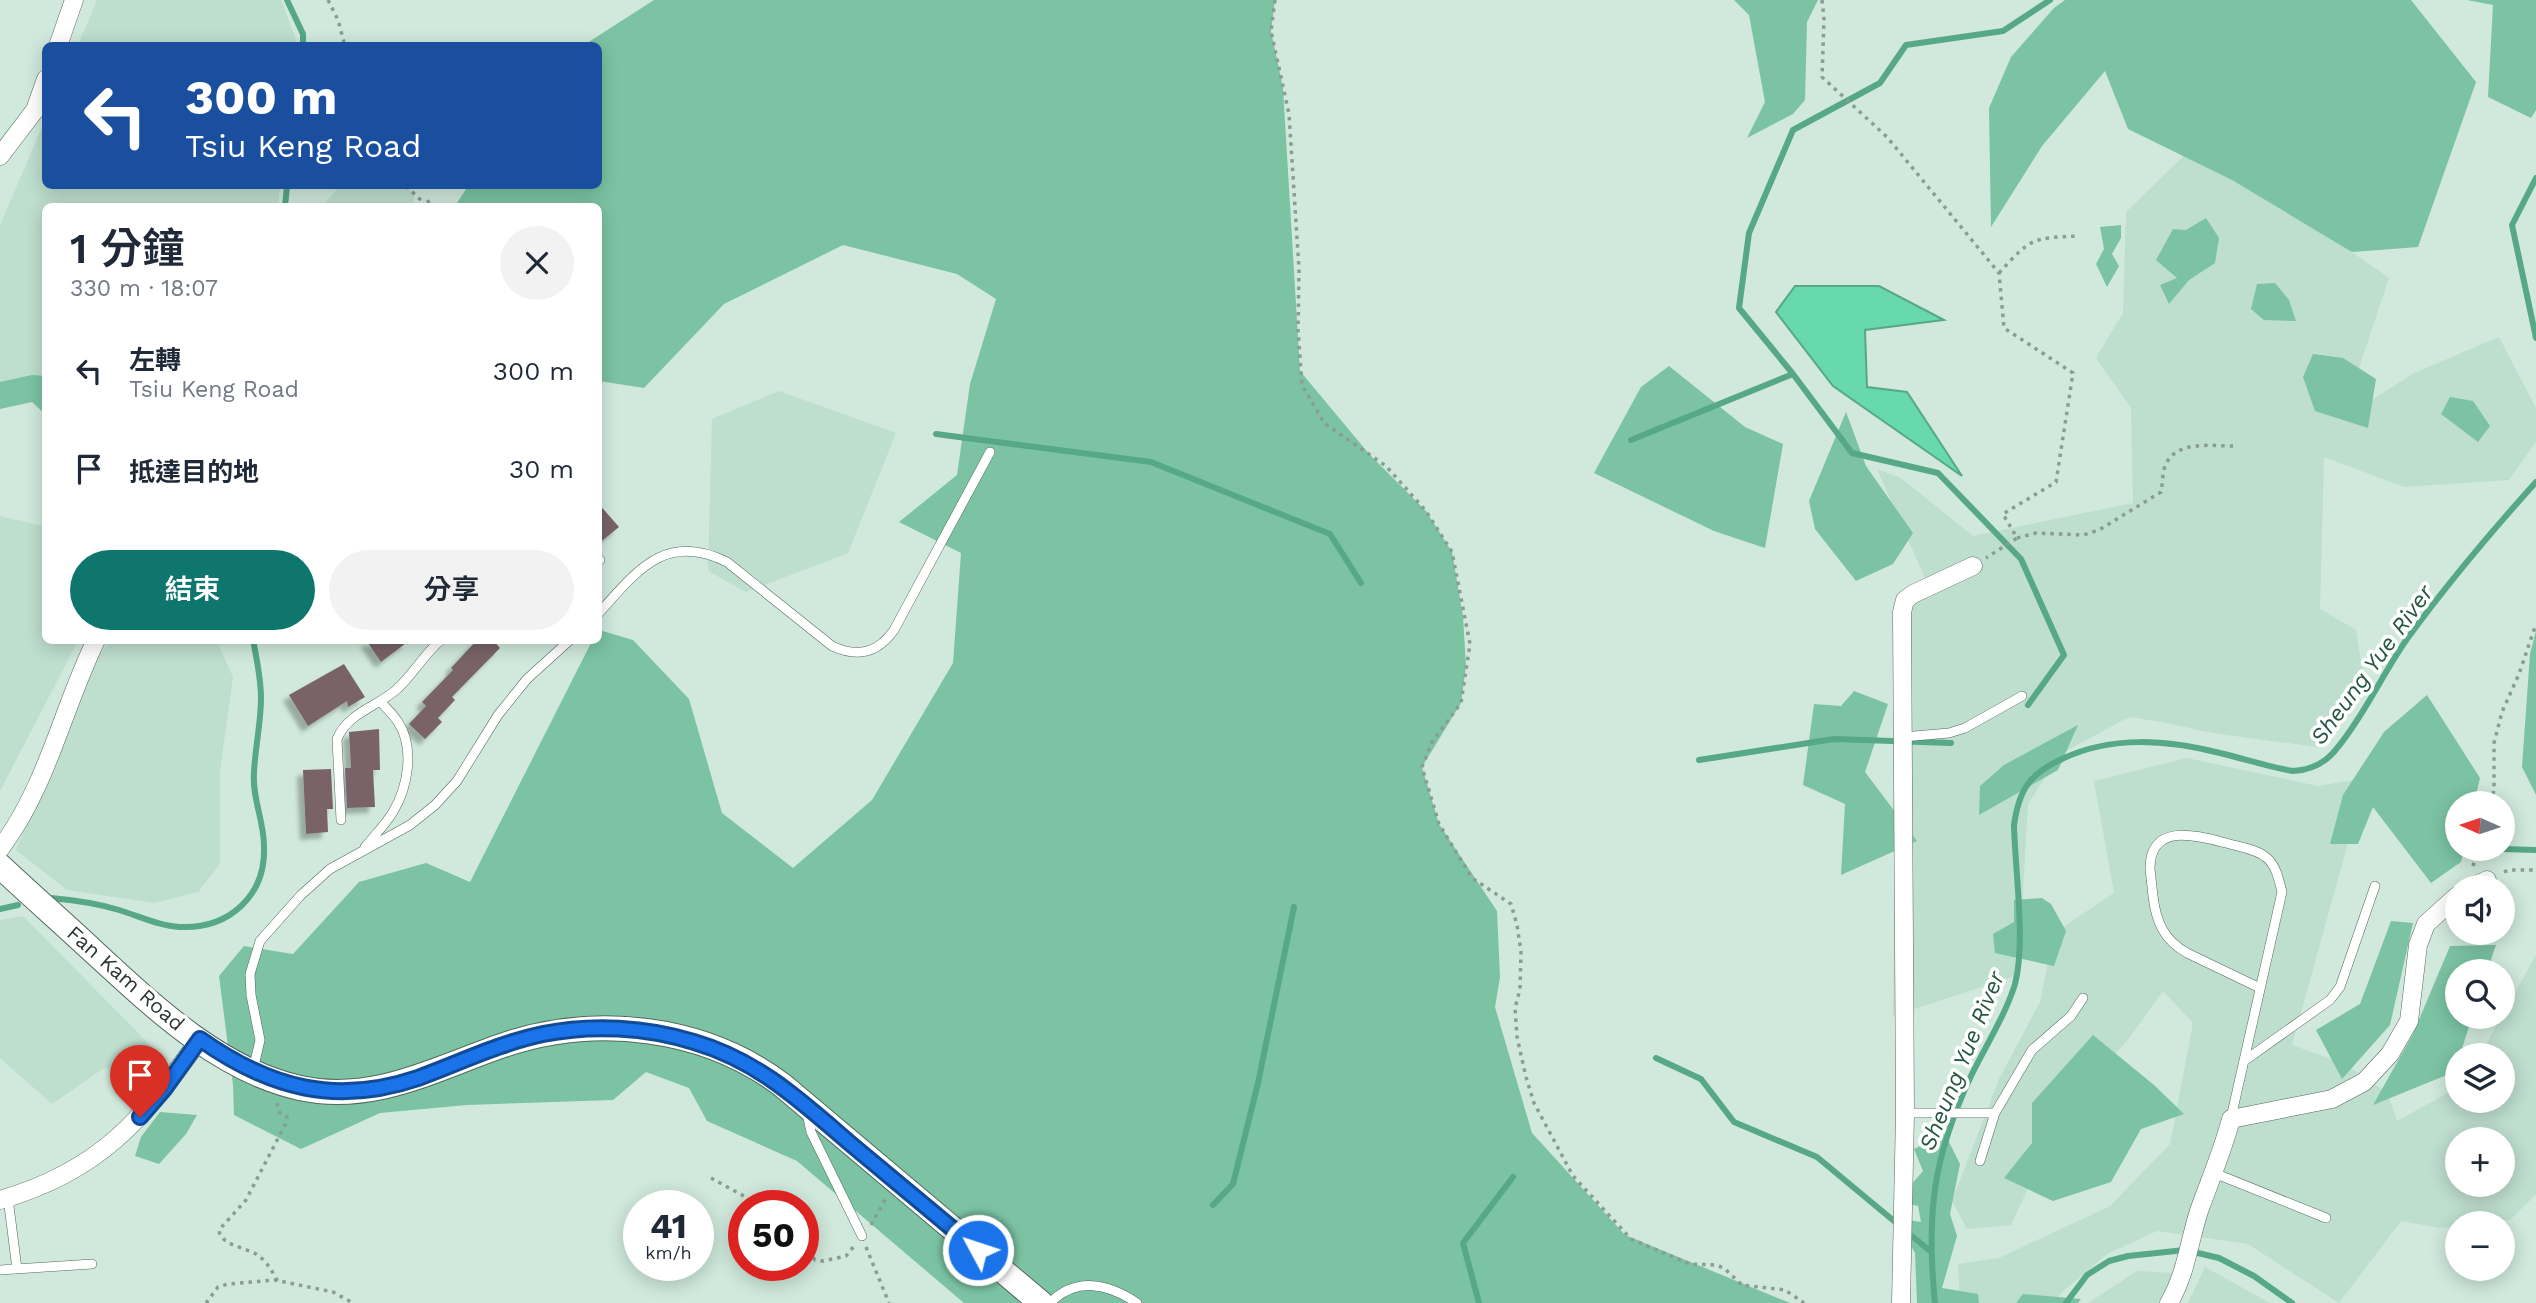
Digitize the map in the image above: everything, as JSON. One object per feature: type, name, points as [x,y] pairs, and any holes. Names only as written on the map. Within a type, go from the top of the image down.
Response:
[{"type":"main road","name":"Fan Kam Road","points":[[0,866],[145,998],[200,1039],[253,1071],[284,1083],[332,1092],[368,1091],[400,1084],[541,1034],[574,1030],[621,1029],[672,1036],[730,1055],[771,1077],[810,1108],[1041,1303]]},
{"type":"street","points":[[59,42],[74,0]]},
{"type":"street","points":[[0,156],[35,110],[42,90]]},
{"type":"street","points":[[1901,1303],[1905,1113],[1903,603],[1913,594],[1973,566]]},
{"type":"street","points":[[0,849],[16,828],[36,789],[94,644]]},
{"type":"street","points":[[2169,1303],[2183,1275],[2199,1211],[2231,1119],[2332,1099],[2364,1082],[2390,1054],[2409,1021],[2418,944],[2426,924],[2445,907]]},
{"type":"street","points":[[4,1199],[60,1178],[99,1154],[152,1104],[200,1039]]},
{"type":"lane","points":[[602,610],[646,563],[661,555],[695,551],[712,554],[727,562],[832,646],[845,653],[860,654],[874,650],[886,642],[894,630],[990,452]]},
{"type":"lane","points":[[341,820],[337,739],[341,728],[401,685],[437,644]]},
{"type":"lane","points":[[253,1071],[260,1040],[249,985],[260,942],[315,881],[330,869],[410,825],[435,805],[457,781],[498,715],[527,679],[566,644]]},
{"type":"lane","points":[[1903,737],[1949,733],[1965,728],[2022,696]]},
{"type":"lane","points":[[364,849],[396,804],[405,779],[407,760],[404,733],[397,720],[380,701]]},
{"type":"lane","points":[[2231,1119],[2282,892],[2278,874],[2268,859],[2257,852],[2196,835],[2179,834],[2170,837],[2157,848],[2150,867],[2155,914],[2164,933],[2178,948],[2260,988]]},
{"type":"lane","points":[[2244,1061],[2330,1000],[2340,987],[2375,887]]},
{"type":"lane","points":[[1980,1161],[1995,1113],[2032,1050],[2071,1016],[2084,998]]},
{"type":"lane","points":[[810,1108],[807,1120],[811,1132],[862,1236]]},
{"type":"lane","points":[[1905,1113],[1995,1113]]},
{"type":"lane","points":[[2214,1173],[2326,1218]]},
{"type":"lane","points":[[4,1199],[17,1269]]},
{"type":"lane","points":[[0,1270],[92,1264]]},
{"type":"lane","points":[[1050,1303],[1067,1290],[1083,1285],[1110,1288],[1138,1303]]},
{"type":"path","points":[[328,0],[338,20],[344,42]]},
{"type":"path","points":[[1275,0],[1272,32],[1289,114],[1299,269],[1298,330],[1302,385],[1324,423],[1386,467],[1426,511],[1452,552],[1470,644],[1461,703],[1432,742],[1422,767],[1439,824],[1472,878],[1511,905],[1521,952],[1520,989],[1515,1007],[1517,1037],[1534,1103],[1573,1176],[1631,1238],[1690,1264],[1724,1268],[1742,1285],[1785,1290],[1804,1303]]},
{"type":"path","points":[[1822,0],[1822,77],[1887,137],[1999,273],[2004,328],[2073,373],[2056,482],[2003,514],[2017,538]]},
{"type":"path","points":[[409,189],[424,203],[434,199]]},
{"type":"path","points":[[1999,273],[2023,246],[2041,238],[2079,236]]},
{"type":"path","points":[[1973,566],[2017,538],[2036,533],[2082,535],[2099,530],[2161,492],[2164,467],[2178,451],[2189,447],[2233,446]]},
{"type":"path","points":[[2493,791],[2497,732],[2502,712],[2519,674],[2536,624]]},
{"type":"path","points":[[2499,875],[2509,870],[2536,870]]},
{"type":"path","points":[[276,1099],[279,1112],[287,1117],[286,1123],[246,1200],[236,1213],[222,1223],[219,1235],[224,1240],[258,1255],[269,1265],[278,1282]]},
{"type":"path","points":[[711,1178],[733,1190]]},
{"type":"path","points":[[871,1224],[887,1196]]},
{"type":"path","points":[[819,1261],[846,1256],[862,1236],[889,1303]]},
{"type":"path","points":[[206,1303],[218,1287],[228,1284],[278,1282],[333,1292],[353,1303]]},
{"type":"shaded area","points":[[97,0],[281,0],[297,42],[79,42]]},
{"type":"shaded area","points":[[654,0],[1275,0],[1271,31],[1283,88],[1300,371],[1370,455],[1426,511],[1452,552],[1463,616],[1466,666],[1461,703],[1422,767],[1439,824],[1497,911],[1500,977],[1495,1007],[1532,1133],[1625,1235],[1790,1303],[964,1303],[797,1161],[707,1121],[689,1088],[646,1072],[613,1100],[467,1105],[380,1113],[301,1149],[234,1115],[233,1085],[219,976],[244,946],[293,954],[359,882],[426,863],[470,882],[590,644],[602,644],[602,631],[633,640],[689,699],[722,813],[793,868],[872,800],[953,663],[961,553],[899,522],[957,475],[970,384],[996,299],[957,274],[843,245],[724,304],[644,388],[602,381],[602,203],[457,203],[466,189],[602,189],[602,42],[589,42]]},
{"type":"shaded area","points":[[1734,0],[1818,0],[1807,22],[1805,100],[1793,114],[1747,138],[1765,102],[1749,15]]},
{"type":"shaded area","points":[[2065,0],[2411,0],[2476,82],[2418,247],[2352,252],[2232,180],[2128,129],[2105,71],[2042,146],[1991,227],[1989,108],[2011,57],[2054,8]]},
{"type":"shaded area","points":[[2467,0],[2536,0],[2536,110],[2531,118],[2488,97],[2493,5]]},
{"type":"shaded area","points":[[42,127],[42,189],[280,189],[278,203],[42,203],[42,396],[0,407],[0,225]]},
{"type":"shaded area","points":[[2196,144],[2389,278],[2342,419],[2414,373],[2499,337],[2536,408],[2536,442],[2509,480],[2404,487],[2324,457],[2320,609],[2356,630],[2362,668],[2317,747],[2212,733],[2129,717],[2060,754],[2028,804],[2018,975],[1893,1016],[1899,597],[1925,578],[1877,469],[1901,478],[1973,536],[2133,503],[2131,408],[2096,358],[2123,313],[2126,212]]},
{"type":"shaded area","points":[[337,189],[408,189],[415,194],[413,203],[325,203]]},
{"type":"shaded area","points":[[2206,218],[2219,238],[2215,263],[2189,280],[2169,304],[2160,285],[2177,278],[2156,260],[2173,229],[2186,230]]},
{"type":"shaded area","points":[[2121,225],[2121,238],[2112,254],[2119,266],[2107,287],[2096,264],[2104,249],[2100,227]]},
{"type":"shaded area","points":[[2275,283],[2289,300],[2296,321],[2264,320],[2251,309],[2257,284]]},
{"type":"shaded area","points":[[1795,286],[1879,286],[1944,320],[1865,330],[1867,387],[1907,392],[1962,476],[1833,386],[1776,312]]},
{"type":"shaded area","points":[[2313,354],[2343,358],[2376,379],[2368,428],[2315,411],[2303,377]]},
{"type":"shaded area","points":[[1669,366],[1745,427],[1783,444],[1765,548],[1714,531],[1594,473],[1641,387]]},
{"type":"shaded area","points":[[32,375],[42,376],[42,411],[32,402],[0,409],[0,382]]},
{"type":"shaded area","points":[[779,391],[896,433],[848,553],[746,592],[708,571],[712,419]]},
{"type":"shaded area","points":[[2450,397],[2473,401],[2490,426],[2478,442],[2441,414]]},
{"type":"shaded area","points":[[1846,412],[1866,466],[1913,533],[1893,564],[1856,581],[1815,529],[1809,501]]},
{"type":"shaded area","points":[[0,516],[42,526],[42,644],[76,644],[0,791]]},
{"type":"shaded area","points":[[2536,631],[2536,795],[2522,767],[2530,654]]},
{"type":"shaded area","points":[[108,644],[218,644],[233,677],[220,771],[220,864],[198,892],[155,903],[67,890],[16,850],[98,657]]},
{"type":"shaded area","points":[[1854,691],[1888,704],[1865,772],[1917,841],[1841,875],[1845,804],[1803,785],[1814,704],[1841,706]]},
{"type":"shaded area","points":[[2427,695],[2480,778],[2477,791],[2445,791],[2445,861],[2461,861],[2431,883],[2373,807],[2358,844],[2330,844],[2343,795],[2384,732]]},
{"type":"shaded area","points":[[2078,725],[2058,770],[1979,815],[1980,786],[2004,765]]},
{"type":"shaded area","points":[[2187,758],[2318,786],[2366,778],[2292,1045],[2347,1065],[2388,1094],[2397,1121],[2445,1095],[2445,1113],[2515,1113],[2515,1043],[2487,1043],[2495,1029],[2515,1029],[2515,992],[2536,955],[2536,1194],[2515,1215],[2515,1211],[2445,1211],[2445,1228],[2441,1228],[2401,1221],[2339,1303],[2248,1244],[2157,1231],[2107,1254],[2060,1294],[2055,1303],[1960,1303],[1958,1264],[1999,1258],[2110,1206],[2170,1144],[2193,1023],[2163,991],[2127,1041],[2064,1111],[2011,1225],[1967,1229],[1952,1201],[1999,1079],[2040,1002],[2054,933],[2114,893],[2094,781]]},
{"type":"shaded area","points":[[2042,898],[2051,904],[2066,931],[2054,966],[1995,953],[1993,934],[2014,922],[2014,900]]},
{"type":"shaded area","points":[[23,916],[157,1052],[145,1073],[104,1068],[52,1104],[0,1058],[0,920]]},
{"type":"shaded area","points":[[2391,921],[2413,923],[2390,1025],[2342,1079],[2316,1030],[2360,1004]]},
{"type":"shaded area","points":[[2496,945],[2491,959],[2445,959],[2445,1029],[2468,1029],[2464,1043],[2445,1043],[2445,1076],[2373,1105],[2413,1034],[2450,946]]},
{"type":"shaded area","points":[[2093,1035],[2154,1085],[2184,1114],[2141,1129],[2111,1182],[2053,1201],[2004,1178],[2032,1143],[2032,1103]]},
{"type":"shaded area","points":[[160,1112],[197,1115],[186,1134],[159,1164],[135,1156],[141,1137]]},
{"type":"shaded area","points":[[1945,1134],[1960,1164],[1950,1214],[1957,1236],[1942,1288],[1978,1294],[1979,1303],[1917,1303],[1915,1253],[1895,1218],[1921,1222],[1918,1206],[1897,1201],[1923,1171],[1914,1149]]},
{"type":"shaded area","points":[[2205,1267],[2270,1303],[2188,1303]]},
{"type":"shaded area","points":[[2137,1271],[2174,1273],[2158,1303],[2088,1303]]},
{"type":"shaded area","points":[[2023,1294],[2081,1299],[2078,1303],[2016,1303]]},
{"type":"building","points":[[602,508],[619,527],[602,541]]},
{"type":"building","points":[[369,644],[405,644],[381,662]]},
{"type":"building","points":[[473,644],[496,644],[500,648],[452,697],[455,700],[438,718],[442,722],[425,739],[409,724],[426,706],[422,702],[453,670],[451,668]]},
{"type":"building","points":[[344,664],[365,697],[348,707],[347,701],[308,726],[289,695]]},
{"type":"building","points":[[379,729],[380,770],[373,770],[375,807],[347,808],[345,768],[351,768],[349,732]]},
{"type":"building","points":[[331,769],[333,809],[327,809],[328,832],[306,834],[303,770]]},
{"type":"waterway","points":[[287,0],[303,34],[303,42]]},
{"type":"waterway","points":[[2028,705],[2064,655],[2021,559],[1938,473],[1852,453],[1739,308],[1749,233],[1793,130],[1880,83],[1906,45],[2003,31],[2050,0]]},
{"type":"waterway","points":[[2536,178],[2512,225],[2536,338]]},
{"type":"waterway","points":[[285,203],[287,189]]},
{"type":"waterway","points":[[1631,440],[1793,374]]},
{"type":"waterway","points":[[936,434],[1151,462],[1330,534],[1361,583]]},
{"type":"waterway","name":"Sheung Yue River","points":[[1935,1303],[1932,1213],[1941,1160],[1958,1105],[2001,1019],[2015,984],[2020,927],[2014,825],[2019,802],[2027,784],[2041,771],[2062,759],[2081,751],[2120,743],[2180,745],[2293,771],[2318,764],[2329,757],[2348,734],[2398,652],[2438,598],[2536,482]]},
{"type":"waterway","points":[[51,898],[102,905],[157,923],[180,927],[214,922],[241,906],[251,894],[259,880],[264,846],[254,782],[261,698],[254,644]]},
{"type":"waterway","points":[[1699,760],[1834,739],[1951,743]]},
{"type":"waterway","points":[[2515,849],[2536,850]]},
{"type":"waterway","points":[[0,909],[18,905]]},
{"type":"waterway","points":[[1213,1205],[1233,1184],[1258,1083],[1294,907]]},
{"type":"waterway","points":[[1656,1058],[1701,1079],[1734,1122],[1817,1157],[1930,1251]]},
{"type":"waterway","points":[[1479,1303],[1463,1243],[1513,1177]]},
{"type":"waterway","name":"Sheung Yue River","points":[[2066,1303],[2087,1275],[2109,1261],[2128,1256],[2185,1250],[2219,1258],[2254,1276],[2292,1303]]},
{"type":"route","points":[[140,1117],[165,1088],[200,1039],[253,1071],[284,1083],[300,1088],[352,1092],[400,1084],[541,1034],[598,1028],[655,1032],[710,1047],[771,1077],[978,1250]]}]
